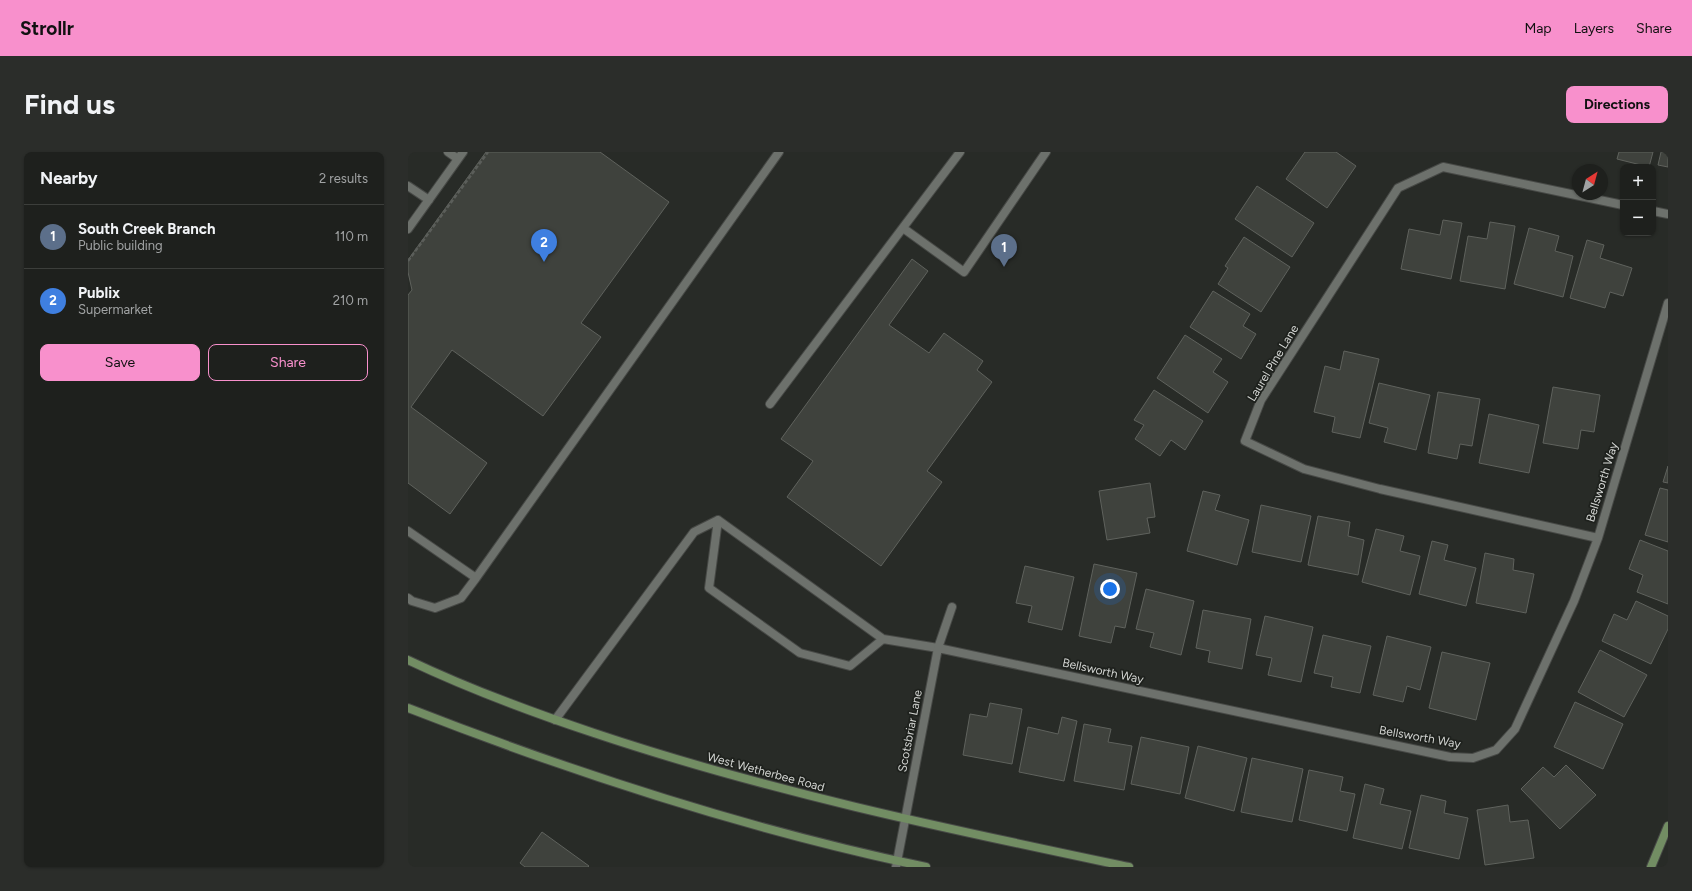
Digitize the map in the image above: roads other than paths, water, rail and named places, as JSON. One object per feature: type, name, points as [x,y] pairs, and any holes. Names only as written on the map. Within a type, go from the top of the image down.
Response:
[{"type":"street","points":[[448,152],[458,159]]},
{"type":"street","points":[[408,229],[463,152]]},
{"type":"street","points":[[408,598],[412,602],[435,608],[461,598],[779,152]]},
{"type":"street","points":[[770,404],[960,152]]},
{"type":"street","points":[[903,228],[964,272],[1046,152]]},
{"type":"street","name":"Laurel Pine Lane","points":[[1598,538],[1380,489],[1304,469],[1246,442],[1261,400],[1398,188],[1443,168],[1620,204]]},
{"type":"street","points":[[408,186],[429,200]]},
{"type":"street","points":[[1656,212],[1668,214]]},
{"type":"street","name":"Bellsworth Way","points":[[883,639],[938,648],[1450,758],[1473,758],[1496,750],[1515,729],[1574,601],[1598,538],[1668,303]]},
{"type":"street","points":[[718,520],[883,639],[850,666],[800,653],[709,588],[718,520]]},
{"type":"street","points":[[555,720],[694,532],[718,520]]},
{"type":"street","points":[[408,531],[476,578]]},
{"type":"street","name":"Scotsbriar Lane","points":[[897,864],[938,648],[952,607]]},
{"type":"street","name":"West Wetherbee Road","points":[[408,660],[455,683],[555,720],[641,749],[715,771],[786,791],[905,819],[1129,867]]},
{"type":"street","points":[[408,708],[537,757],[624,786],[897,864],[926,867]]},
{"type":"street","points":[[1651,867],[1668,826]]},
{"type":"place","name":"Publix","points":[[544,262]]},
{"type":"place","name":"South Creek Branch","points":[[1004,267]]}]
